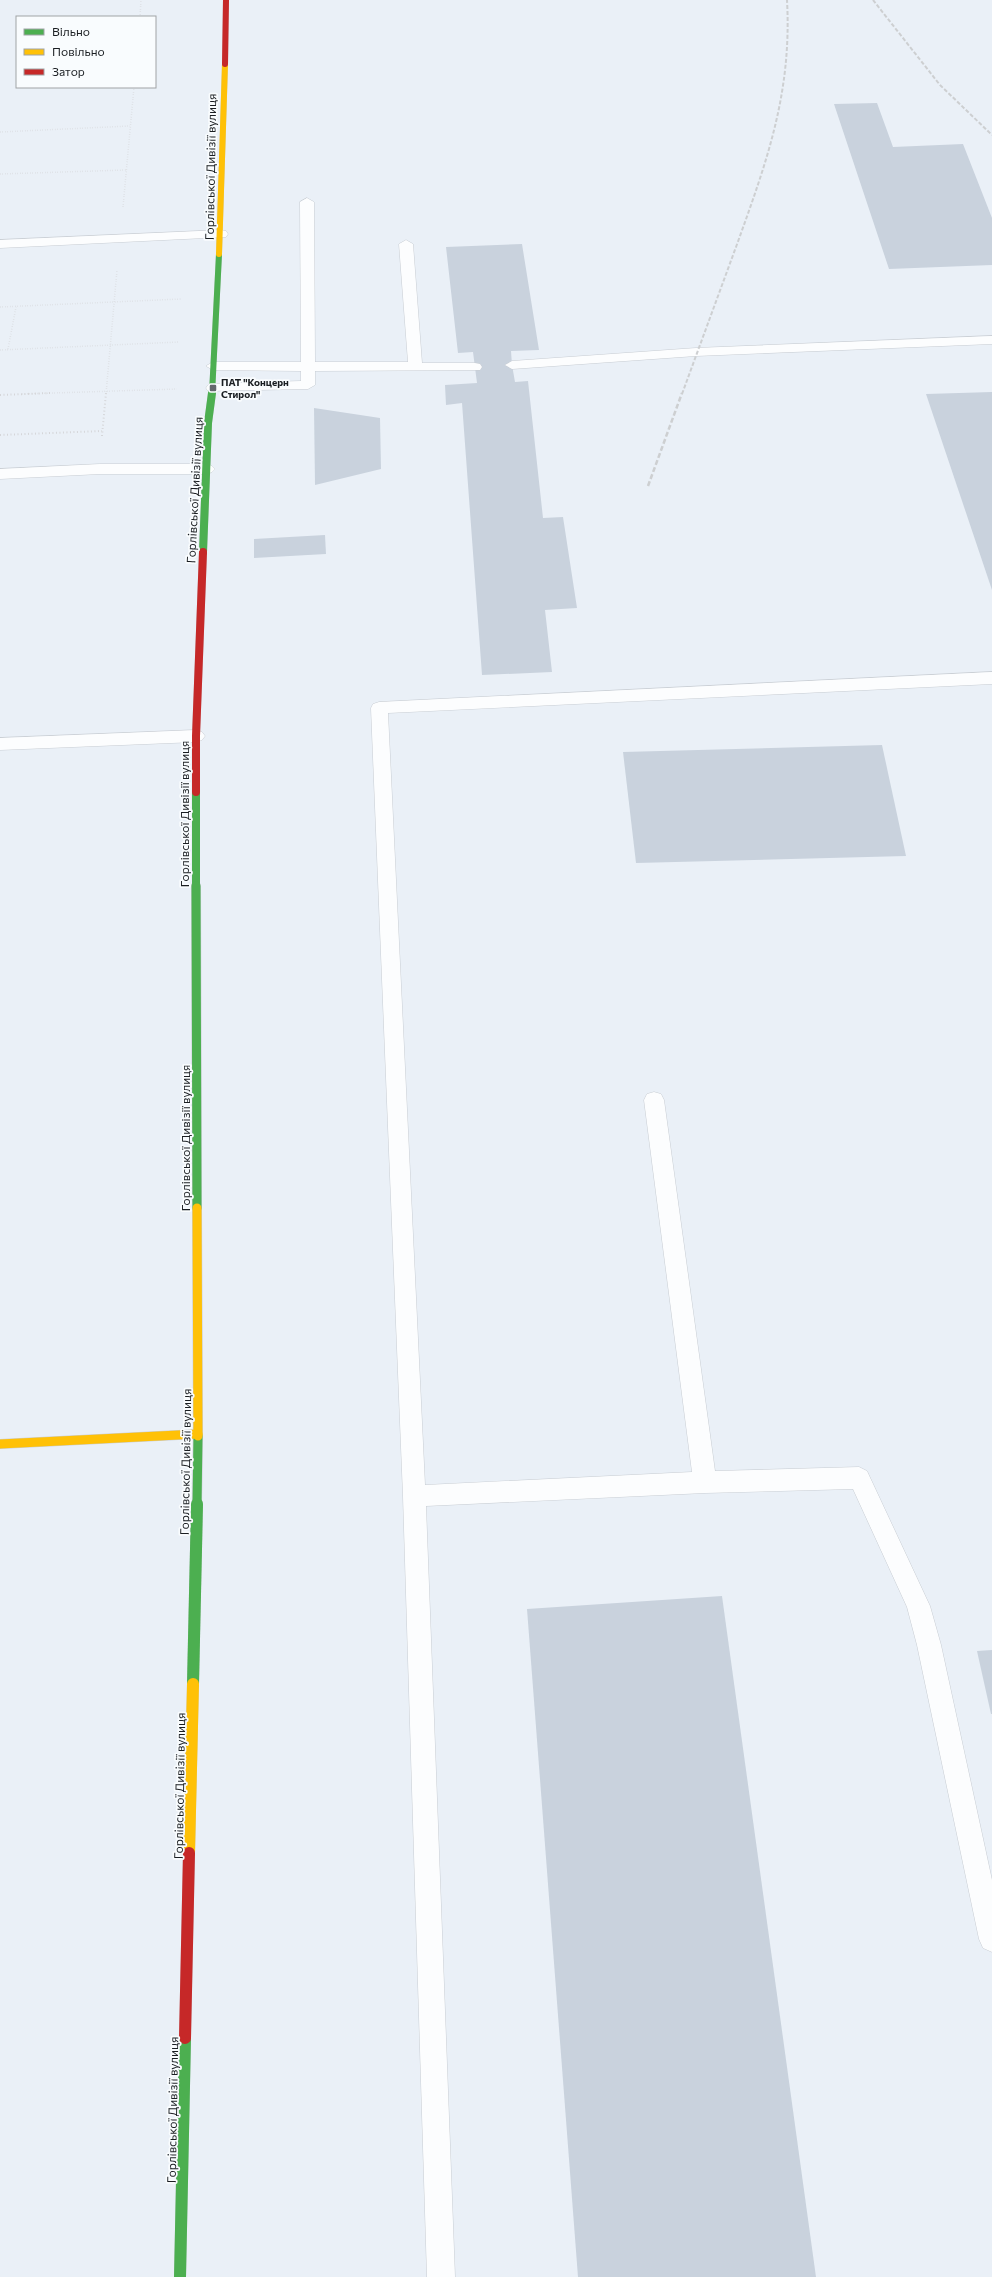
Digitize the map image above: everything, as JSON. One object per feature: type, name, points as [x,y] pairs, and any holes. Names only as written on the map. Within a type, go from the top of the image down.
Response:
[{"type":"main road","name":"Горлівської Дивізії вулиця","points":[[180,2277],[198,1434],[196,736],[208,423],[213,388],[216,297],[221,234],[226,0]]},
{"type":"main road","points":[[0,1444],[198,1434]]},
{"type":"lane","points":[[213,388],[308,385],[307,202]]},
{"type":"lane","points":[[0,244],[221,234]]},
{"type":"lane","points":[[406,244],[416,367]]},
{"type":"lane","points":[[512,365],[696,352],[992,340]]},
{"type":"lane","points":[[213,366],[308,365],[475,367]]},
{"type":"lane","points":[[0,474],[100,469],[207,469]]},
{"type":"lane","points":[[441,2277],[414,1496],[379,708],[992,678]]},
{"type":"lane","points":[[0,744],[196,736]]},
{"type":"lane","points":[[654,1100],[705,1482]]},
{"type":"lane","points":[[414,1496],[705,1482],[858,1478],[918,1606],[929,1645],[992,1939]]},
{"type":"path","points":[[140,16],[141,0]]},
{"type":"path","points":[[100,469],[102,431],[134,88]]},
{"type":"path","points":[[0,132],[130,126]]},
{"type":"path","points":[[0,174],[126,170]]},
{"type":"path","points":[[0,307],[114,303],[216,297]]},
{"type":"path","points":[[8,349],[16,306]]},
{"type":"path","points":[[0,350],[214,340]]},
{"type":"path","points":[[0,395],[213,388]]},
{"type":"path","points":[[0,435],[102,431]]},
{"type":"building","points":[[877,103],[893,147],[963,144],[992,218],[992,265],[889,269],[834,104]]},
{"type":"building","points":[[522,244],[539,350],[511,351],[512,365],[515,382],[528,381],[543,518],[563,517],[577,608],[545,610],[552,672],[482,675],[462,403],[446,405],[445,385],[477,383],[473,352],[458,353],[446,247]]},
{"type":"building","points":[[992,392],[992,590],[926,394]]},
{"type":"building","points":[[314,408],[380,418],[381,469],[315,485]]},
{"type":"building","points":[[325,535],[326,554],[254,558],[254,539]]},
{"type":"building","points":[[882,745],[906,856],[636,863],[623,752]]},
{"type":"building","points":[[722,1596],[816,2277],[578,2277],[527,1609]]},
{"type":"building","points":[[992,1650],[992,1714],[991,1714],[977,1651]]},
{"type":"railway","points":[[682,394],[758,185],[775,126],[786,66],[788,34],[787,0]]},
{"type":"railway","points":[[873,0],[940,85],[992,135]]},
{"type":"railway","points":[[648,486],[682,393]]},
{"type":"traffic: fast","points":[[203,552],[208,423],[213,388],[219,254]]},
{"type":"traffic: fast","points":[[196,792],[197,1208]]},
{"type":"traffic: fast","points":[[193,1684],[198,1436]]},
{"type":"traffic: fast","points":[[180,2277],[185,2038]]},
{"type":"traffic: slow","points":[[219,254],[225,64]]},
{"type":"traffic: slow","points":[[197,1208],[198,1436]]},
{"type":"traffic: slow","points":[[0,1444],[198,1434]]},
{"type":"traffic: slow","points":[[189,1853],[193,1684]]},
{"type":"traffic: jam","points":[[225,64],[226,0]]},
{"type":"traffic: jam","points":[[196,792],[196,736],[203,552]]},
{"type":"traffic: jam","points":[[185,2038],[189,1853]]},
{"type":"place","name":"ПАТ \"Концерн Стирол\"","points":[[213,388]]}]
